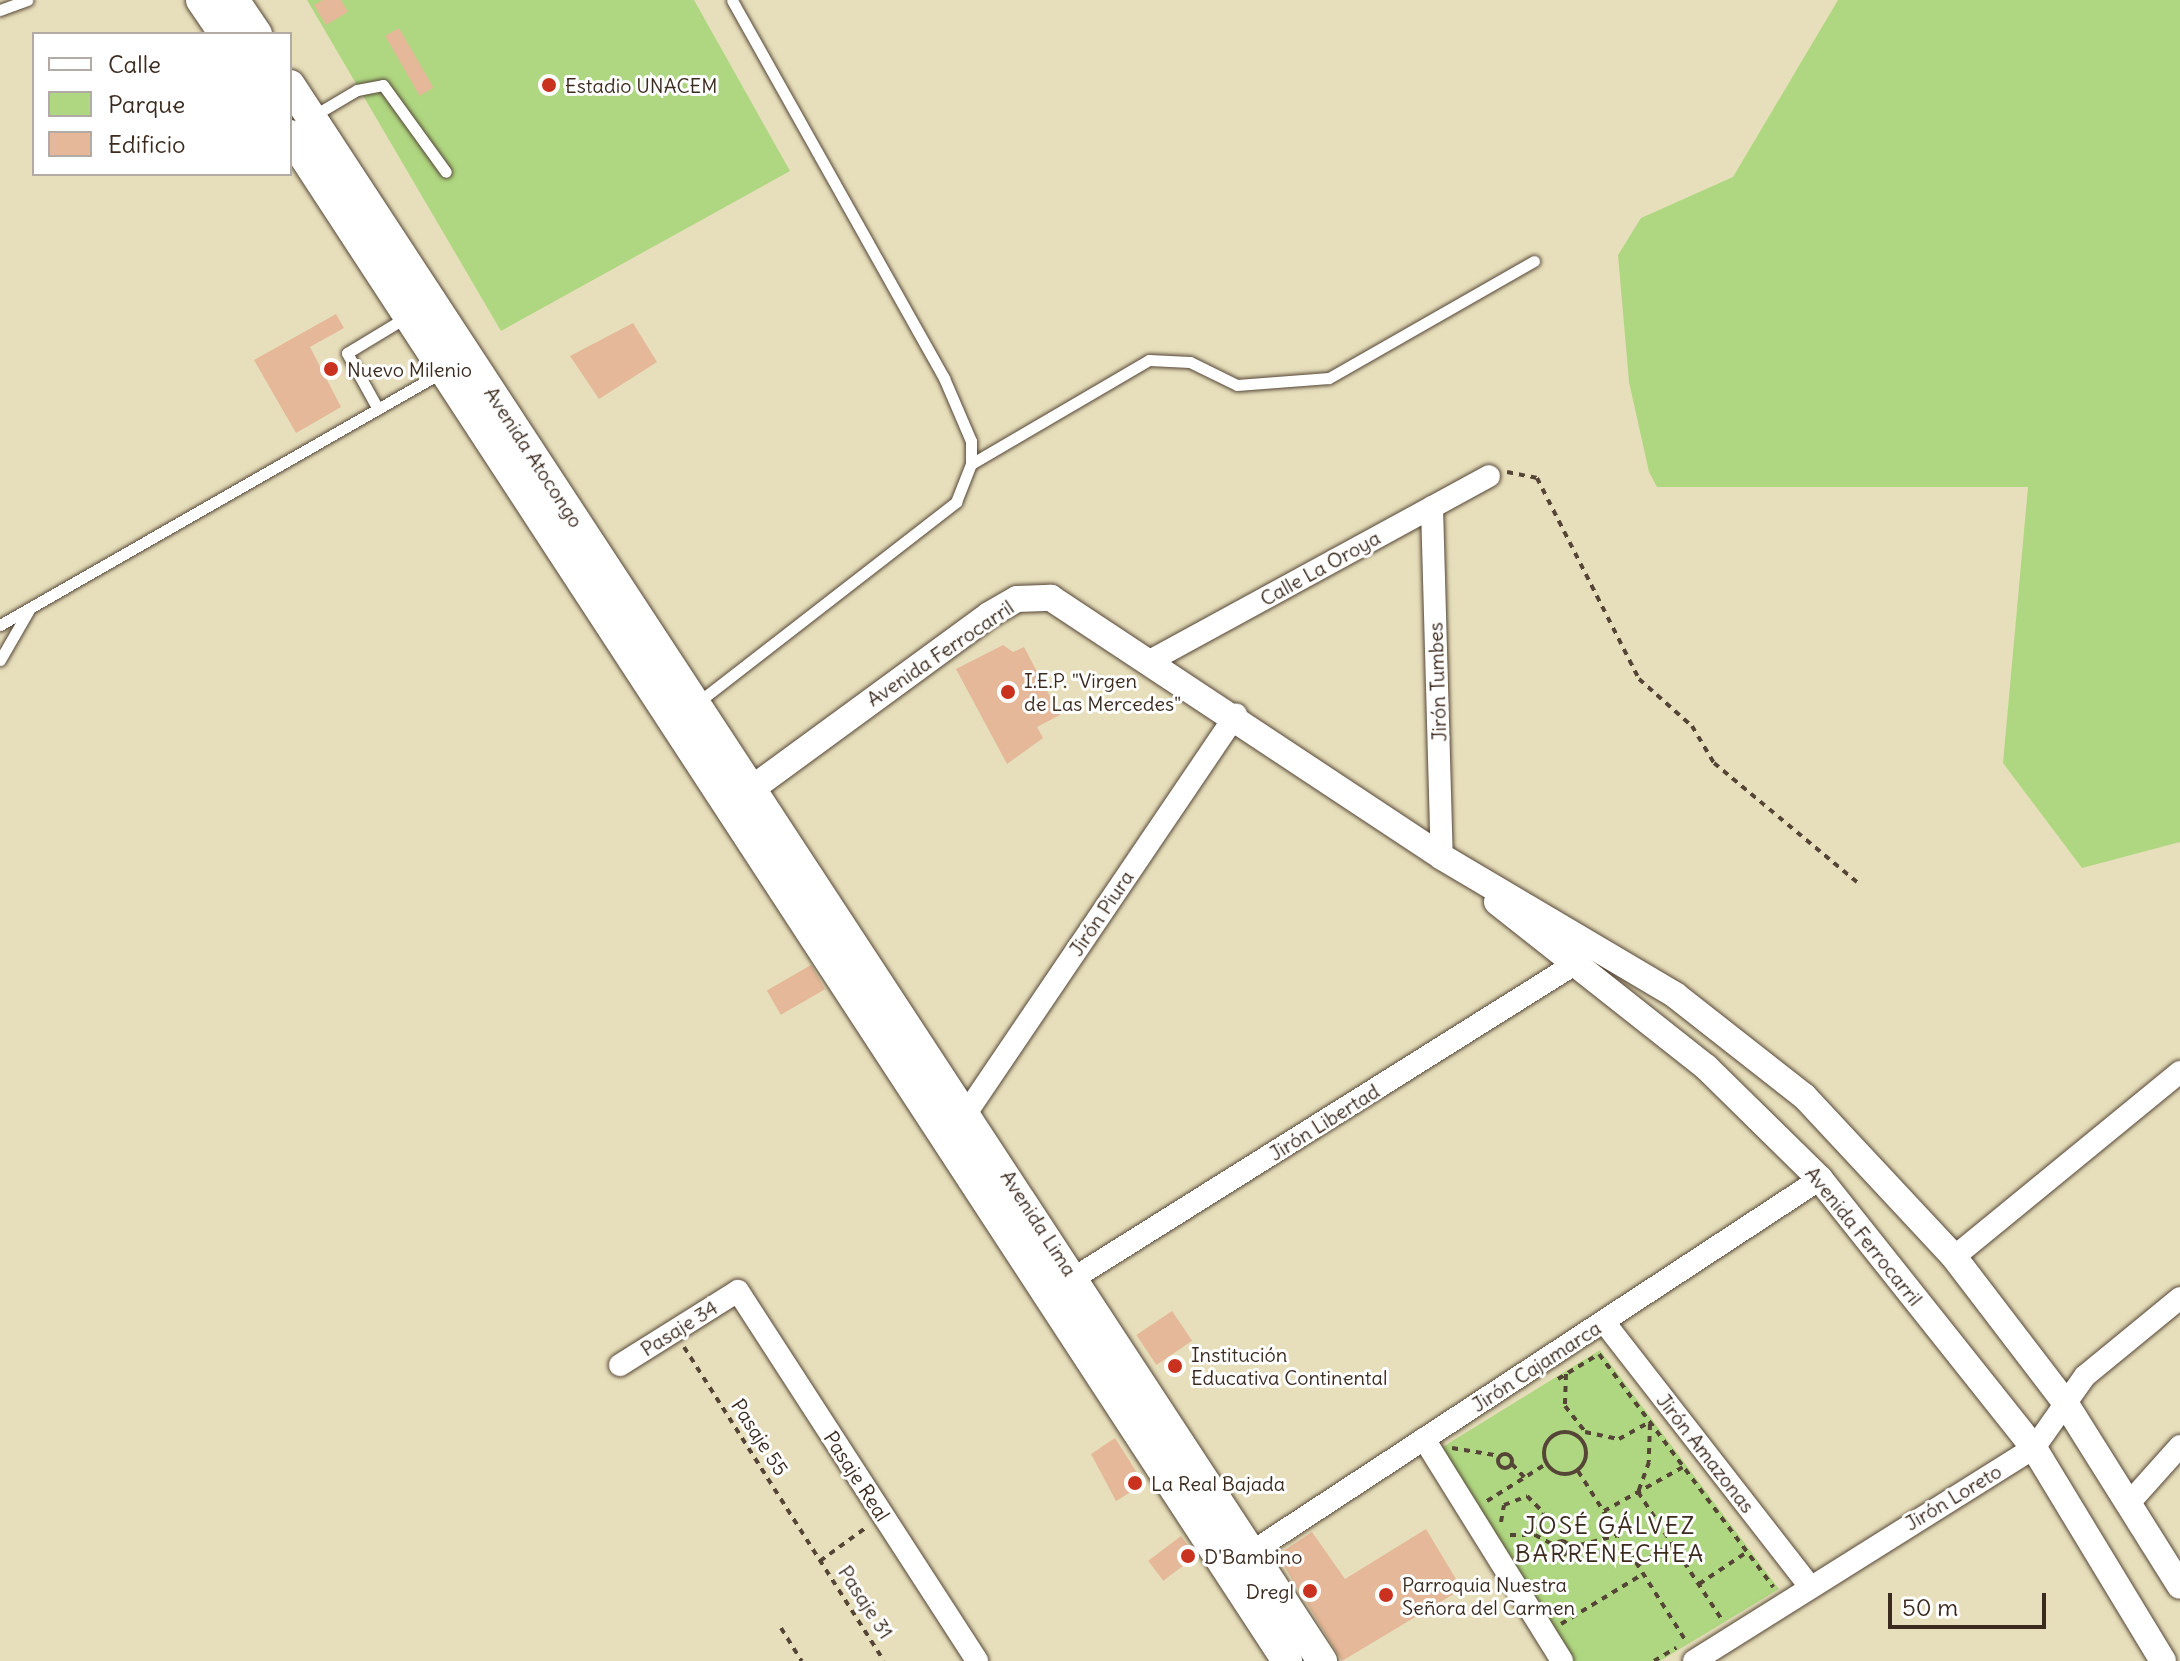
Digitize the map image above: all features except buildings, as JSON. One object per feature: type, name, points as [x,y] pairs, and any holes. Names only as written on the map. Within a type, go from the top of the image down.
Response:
[{"type":"main road","points":[[201,0],[223,32]]},
{"type":"main road","points":[[234,0],[256,32]]},
{"type":"main road","name":"Avenida Atocongo","points":[[292,97],[297,128],[421,309],[740,797]]},
{"type":"main road","name":"Avenida Lima","points":[[740,797],[967,1112],[1322,1661]]},
{"type":"main road","name":"Avenida Lima","points":[[740,797],[1287,1661]]},
{"type":"street","name":"Calle La Oroya","points":[[1150,661],[1489,476]]},
{"type":"street","name":"Jirón Tumbes","points":[[1432,507],[1442,857]]},
{"type":"street","name":"Avenida Ferrocarril","points":[[740,797],[1017,599],[1051,598],[1236,715],[1442,857],[1613,955],[1740,1041],[1863,1153],[1954,1257],[2064,1401],[2180,1586]]},
{"type":"street","name":"Jirón Piura","points":[[967,1112],[1236,715]]},
{"type":"street","name":"Avenida Ferrocarril","points":[[1442,857],[1573,965],[1706,1067],[1820,1179],[2034,1448],[2163,1661]]},
{"type":"street","name":"Jirón Libertad","points":[[1074,1278],[1573,965]]},
{"type":"street","points":[[1954,1257],[2180,1072]]},
{"type":"street","name":"Jirón Cajamarca","points":[[1252,1552],[1434,1444],[1604,1322],[1820,1179]]},
{"type":"street","name":"Pasaje 34","points":[[620,1365],[738,1291]]},
{"type":"street","name":"Pasaje Real","points":[[738,1291],[977,1661]]},
{"type":"street","name":"Jirón Loreto","points":[[1687,1650],[1809,1585],[2034,1448],[2064,1401],[2180,1298]]},
{"type":"street","name":"Jirón Amazonas","points":[[1604,1322],[1809,1585]]},
{"type":"street","points":[[1434,1444],[1562,1661]]},
{"type":"street","points":[[2130,1502],[2180,1446]]},
{"type":"lane","points":[[0,10],[27,0]]},
{"type":"lane","points":[[681,706],[956,502],[971,464],[971,441],[944,378],[732,0]]},
{"type":"lane","points":[[297,128],[357,90],[383,85],[446,172]]},
{"type":"lane","points":[[971,464],[1149,360],[1190,362],[1237,385],[1329,378],[1534,261]]},
{"type":"lane","points":[[378,409],[347,353],[421,309]]},
{"type":"lane","points":[[0,625],[457,364]]},
{"type":"lane","points":[[0,660],[31,608]]},
{"type":"path","points":[[1489,476],[1518,470],[1537,478],[1639,679],[1692,726],[1714,763],[1857,882]]},
{"type":"path","name":"Pasaje 55","points":[[674,1331],[820,1561]]},
{"type":"path","points":[[1553,1382],[1599,1354],[1774,1589],[1767,1593]]},
{"type":"path","points":[[1566,1374],[1570,1416],[1592,1436],[1619,1439],[1650,1422]]},
{"type":"path","points":[[1638,1492],[1649,1462],[1650,1422]]},
{"type":"path","points":[[1568,1432],[1583,1442],[1587,1457],[1578,1471],[1562,1475],[1546,1464],[1544,1450],[1552,1436],[1568,1432]]},
{"type":"path","points":[[1583,1442],[1592,1436]]},
{"type":"path","points":[[1434,1444],[1458,1441]]},
{"type":"path","points":[[1434,1444],[1472,1447],[1500,1456],[1508,1454],[1512,1464],[1525,1478]]},
{"type":"path","points":[[1434,1444],[1451,1461]]},
{"type":"path","points":[[1500,1456],[1500,1466],[1512,1464]]},
{"type":"path","points":[[1478,1506],[1546,1464]]},
{"type":"path","points":[[1604,1511],[1683,1467]]},
{"type":"path","points":[[1578,1471],[1687,1650],[1654,1661]]},
{"type":"path","points":[[1505,1490],[1510,1499]]},
{"type":"path","points":[[1638,1492],[1722,1620]]},
{"type":"path","points":[[1535,1535],[1544,1521],[1541,1505],[1527,1496],[1510,1499],[1501,1513],[1504,1529],[1518,1538],[1535,1535],[1556,1546],[1568,1548],[1619,1535]]},
{"type":"path","points":[[820,1561],[883,1516]]},
{"type":"path","points":[[1638,1565],[1672,1544]]},
{"type":"path","points":[[1556,1546],[1562,1555],[1568,1548]]},
{"type":"path","points":[[1698,1584],[1747,1552]]},
{"type":"path","name":"Pasaje 31","points":[[820,1561],[884,1661]]},
{"type":"path","points":[[1553,1629],[1643,1574]]},
{"type":"path","points":[[781,1628],[802,1661]]},
{"type":"green space","name":"Estadio UNACEM","points":[[307,0],[694,0],[790,171],[501,331]]},
{"type":"green space","points":[[1838,0],[2180,0],[2180,842],[2082,868],[2003,763],[2028,487],[1657,487],[1649,472],[1629,382],[1618,255],[1641,218],[1733,177]]},
{"type":"green space","points":[[1600,1350],[1779,1589],[1660,1661],[1568,1661],[1441,1448]]},
{"type":"place","name":"Estadio UNACEM","points":[[549,85]]},
{"type":"place","name":"Nuevo Milenio","points":[[331,369]]},
{"type":"place","name":"I.E.P. \"Virgen de Las Mercedes\"","points":[[1008,692]]},
{"type":"place","name":"Institución Educativa Continental","points":[[1175,1366]]},
{"type":"place","name":"La Real Bajada","points":[[1135,1483]]},
{"type":"place","name":"D'Bambino","points":[[1188,1556]]},
{"type":"place","name":"Dregl","points":[[1310,1591]]},
{"type":"place","name":"Parroquia Nuestra Señora del Carmen","points":[[1386,1595]]},
{"type":"district","name":"JOSÉ GÁLVEZ BARRENECHEA","points":[[1610,1540]]}]
